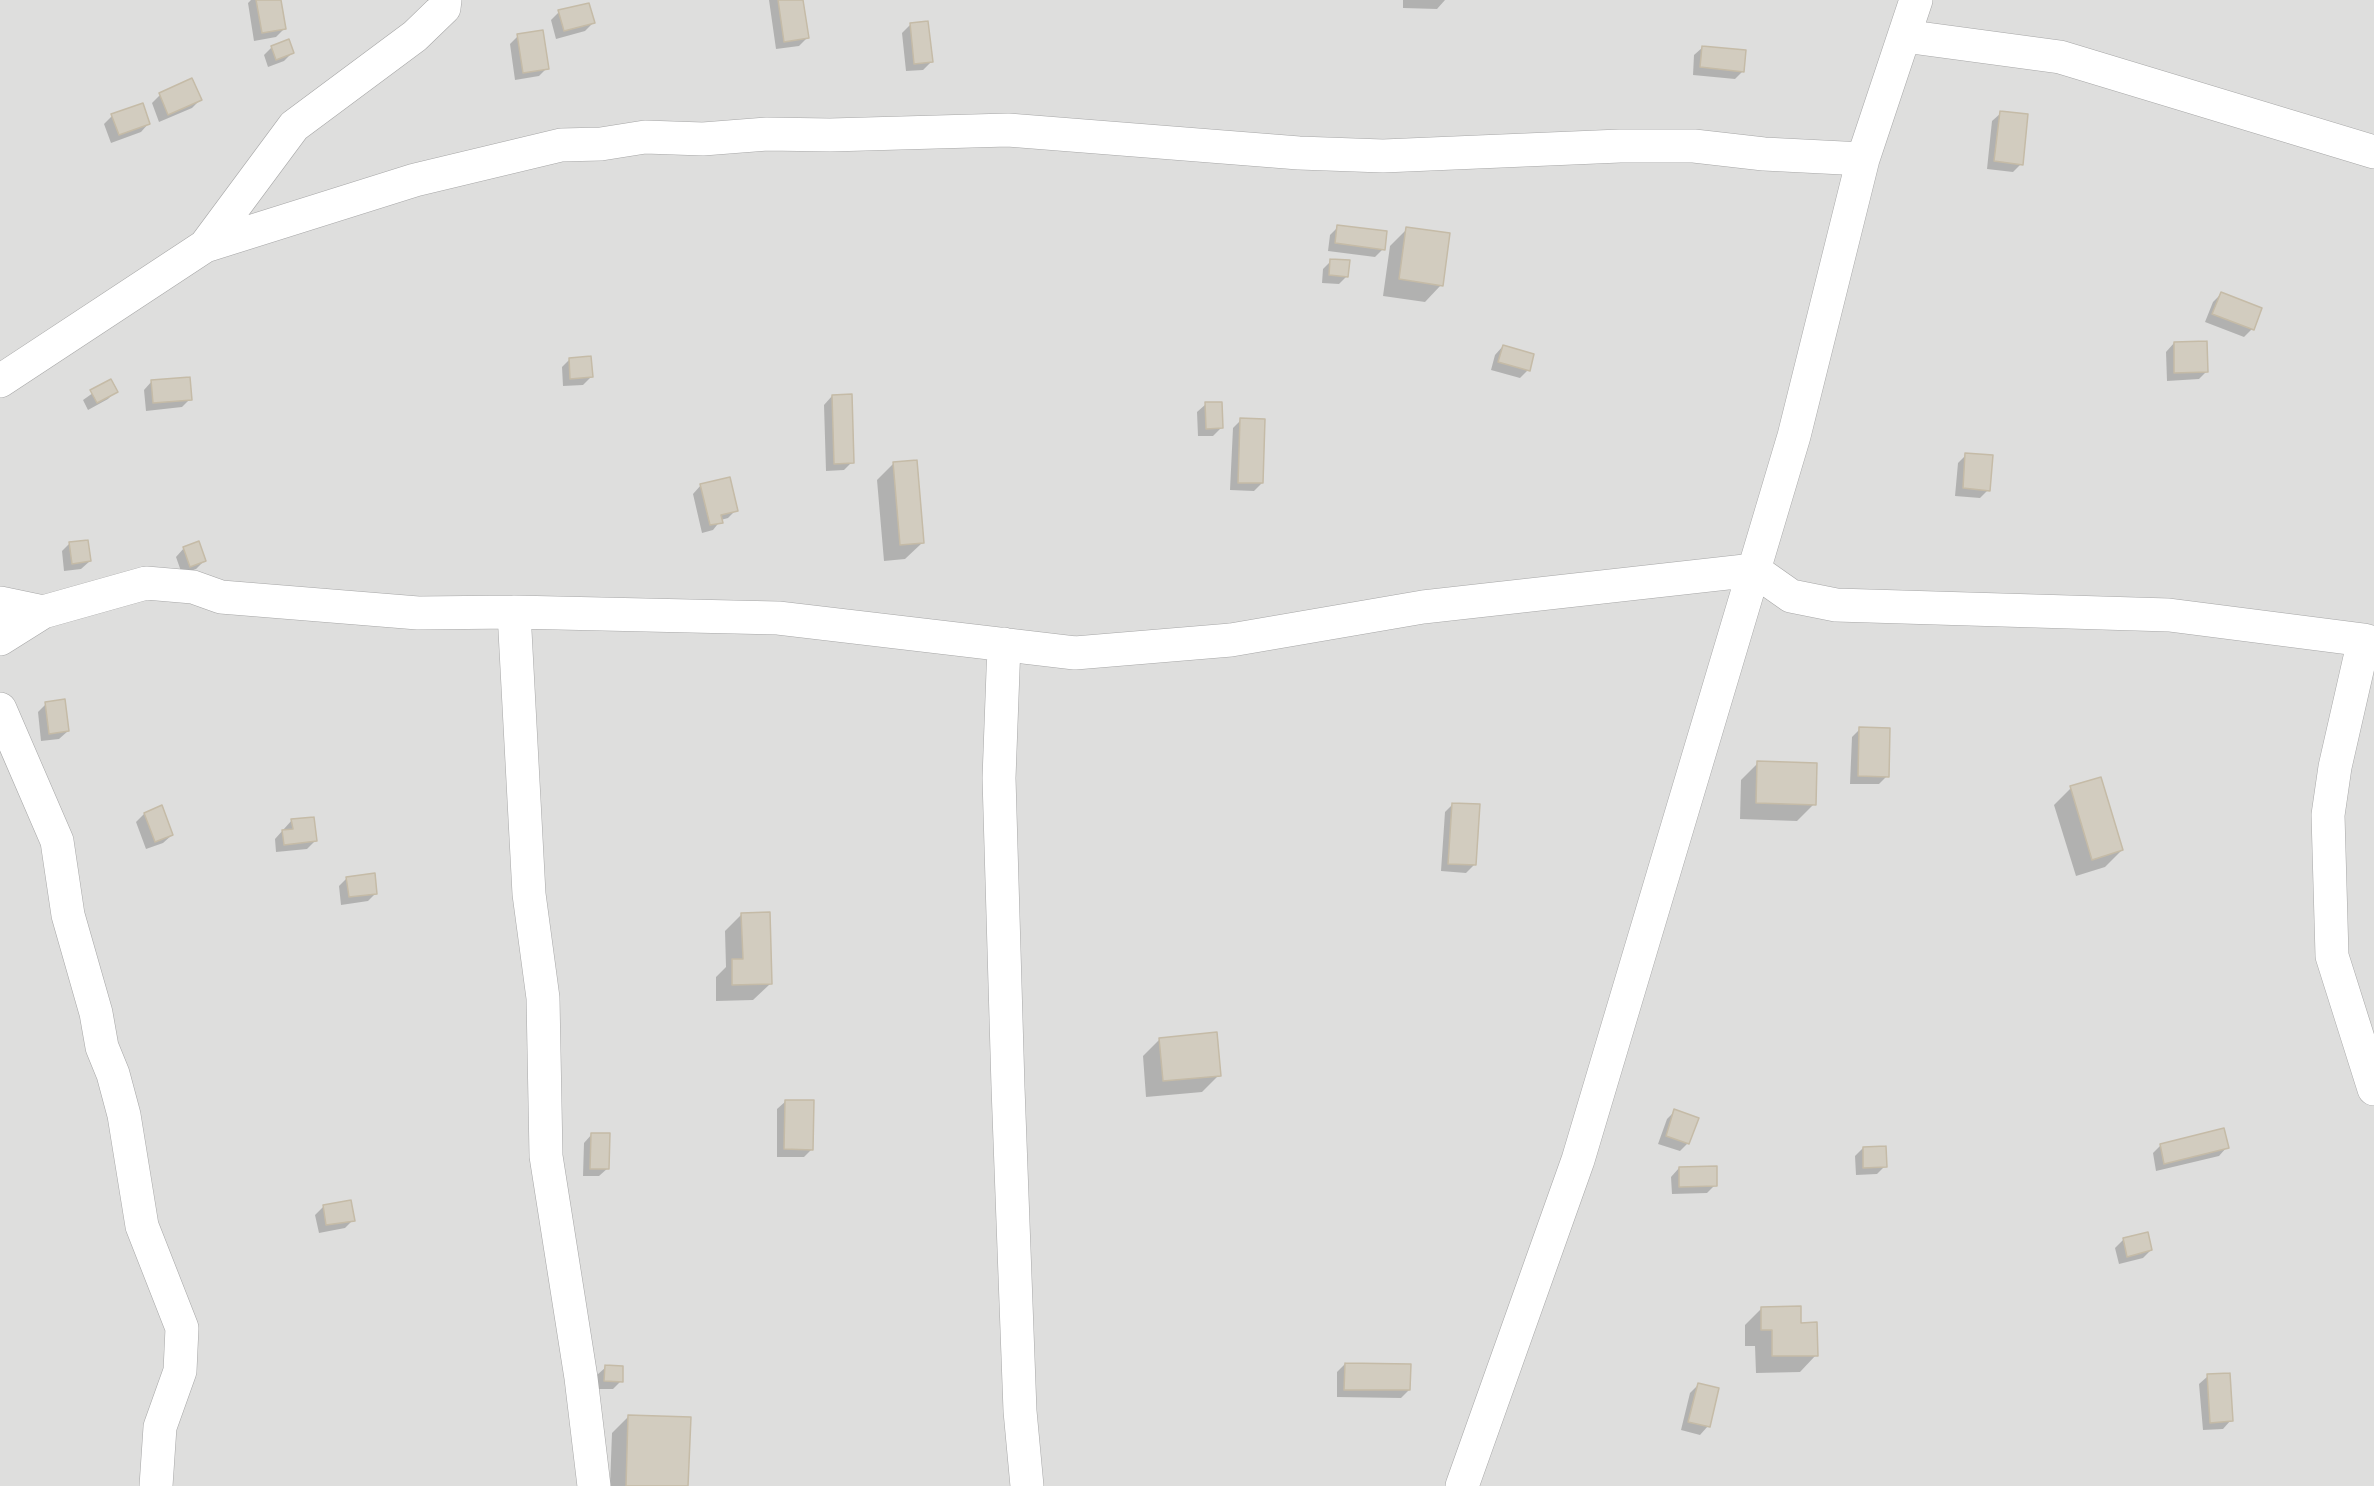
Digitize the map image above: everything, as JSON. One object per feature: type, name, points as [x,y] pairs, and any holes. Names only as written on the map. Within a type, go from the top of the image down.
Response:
[{"type":"street","points":[[205,246],[294,126],[415,36],[444,8],[446,0]]},
{"type":"street","points":[[1462,1486],[1578,1160],[1794,436],[1863,159],[1916,0]]},
{"type":"street","points":[[1904,36],[2060,57],[2374,152]]},
{"type":"street","points":[[0,381],[205,246],[415,180],[561,145],[601,144],[645,137],[703,139],[767,134],[830,135],[1008,130],[1299,153],[1383,156],[1620,146],[1695,146],[1764,154],[1863,159]]},
{"type":"street","points":[[0,639],[43,612],[146,583],[193,587],[221,597],[395,611],[452,614],[514,612],[778,618],[1075,652],[1231,640],[1424,607],[1754,570],[1791,596],[1836,605],[2169,615],[2369,641],[2335,767],[2328,815],[2332,956],[2374,1089]]},
{"type":"street","points":[[0,603],[43,612]]},
{"type":"street","points":[[514,612],[529,894],[543,998],[546,1156],[582,1378],[594,1486]]},
{"type":"street","points":[[1004,644],[999,778],[1020,1411],[1027,1486]]},
{"type":"street","points":[[0,709],[57,841],[68,915],[96,1013],[102,1047],[113,1074],[124,1115],[142,1226],[182,1328],[180,1371],[160,1427],[156,1486]]},
{"type":"shaded area","points":[[0,0],[2374,0],[2374,1486],[0,1486]]},
{"type":"building","points":[[256,0],[281,0],[286,29],[262,33]]},
{"type":"building","points":[[778,0],[803,0],[809,38],[784,42]]},
{"type":"building","points":[[589,3],[595,23],[564,31],[558,10]]},
{"type":"building","points":[[928,21],[933,62],[914,64],[910,23]]},
{"type":"building","points":[[543,30],[549,69],[523,73],[517,34]]},
{"type":"building","points":[[289,39],[294,53],[276,60],[271,46]]},
{"type":"building","points":[[1702,46],[1746,50],[1744,72],[1700,67]]},
{"type":"building","points":[[192,78],[202,100],[168,115],[159,93]]},
{"type":"building","points":[[143,103],[150,124],[119,135],[111,114]]},
{"type":"building","points":[[2000,111],[2028,114],[2023,165],[1994,161]]},
{"type":"building","points":[[1337,225],[1387,231],[1385,250],[1335,243]]},
{"type":"building","points":[[1406,227],[1450,233],[1443,286],[1399,279]]},
{"type":"building","points":[[1330,259],[1350,260],[1348,277],[1329,275]]},
{"type":"building","points":[[2221,292],[2262,308],[2254,330],[2212,314]]},
{"type":"building","points":[[2207,341],[2208,372],[2174,373],[2174,342]]},
{"type":"building","points":[[1503,345],[1534,354],[1530,371],[1498,362]]},
{"type":"building","points":[[591,356],[593,377],[570,379],[569,358]]},
{"type":"building","points":[[190,377],[192,400],[153,403],[151,380]]},
{"type":"building","points":[[111,379],[118,392],[97,403],[90,390]]},
{"type":"building","points":[[852,394],[854,463],[834,464],[832,395]]},
{"type":"building","points":[[1205,402],[1222,402],[1223,428],[1206,429]]},
{"type":"building","points":[[1240,418],[1265,419],[1263,483],[1238,483]]},
{"type":"building","points":[[1965,453],[1993,455],[1990,491],[1963,488]]},
{"type":"building","points":[[917,460],[924,543],[900,545],[893,462]]},
{"type":"building","points":[[730,477],[738,511],[721,515],[723,523],[710,525],[700,484]]},
{"type":"building","points":[[88,540],[91,561],[72,564],[69,542]]},
{"type":"building","points":[[199,541],[206,561],[190,567],[183,547]]},
{"type":"building","points":[[65,699],[69,731],[49,734],[45,702]]},
{"type":"building","points":[[1859,727],[1890,728],[1889,777],[1858,776]]},
{"type":"building","points":[[1757,761],[1817,763],[1816,805],[1756,803]]},
{"type":"building","points":[[2101,777],[2123,850],[2092,860],[2070,786]]},
{"type":"building","points":[[1452,803],[1480,804],[1476,865],[1448,864]]},
{"type":"building","points":[[162,805],[173,835],[155,842],[144,813]]},
{"type":"building","points":[[314,817],[317,841],[284,845],[282,830],[293,829],[291,819]]},
{"type":"building","points":[[375,873],[377,894],[349,897],[346,877]]},
{"type":"building","points":[[770,912],[772,984],[732,985],[732,959],[743,959],[741,913]]},
{"type":"building","points":[[1217,1032],[1221,1076],[1163,1081],[1159,1038]]},
{"type":"building","points":[[785,1100],[814,1100],[813,1150],[784,1149]]},
{"type":"building","points":[[1674,1109],[1699,1118],[1689,1144],[1666,1136]]},
{"type":"building","points":[[2224,1128],[2229,1148],[2164,1164],[2160,1144]]},
{"type":"building","points":[[591,1133],[610,1133],[609,1169],[590,1169]]},
{"type":"building","points":[[1886,1146],[1887,1167],[1863,1168],[1863,1147]]},
{"type":"building","points":[[1717,1166],[1717,1186],[1679,1187],[1679,1167]]},
{"type":"building","points":[[351,1200],[355,1221],[326,1225],[323,1205]]},
{"type":"building","points":[[2148,1232],[2152,1250],[2127,1257],[2123,1238]]},
{"type":"building","points":[[1801,1306],[1801,1323],[1817,1322],[1818,1356],[1772,1356],[1772,1330],[1761,1330],[1761,1307]]},
{"type":"building","points":[[1345,1363],[1411,1364],[1410,1390],[1344,1390]]},
{"type":"building","points":[[605,1365],[623,1366],[623,1382],[604,1381]]},
{"type":"building","points":[[2230,1373],[2233,1421],[2210,1423],[2207,1374]]},
{"type":"building","points":[[1698,1383],[1719,1388],[1710,1427],[1688,1422]]},
{"type":"building","points":[[628,1415],[691,1417],[688,1486],[626,1486]]}]
